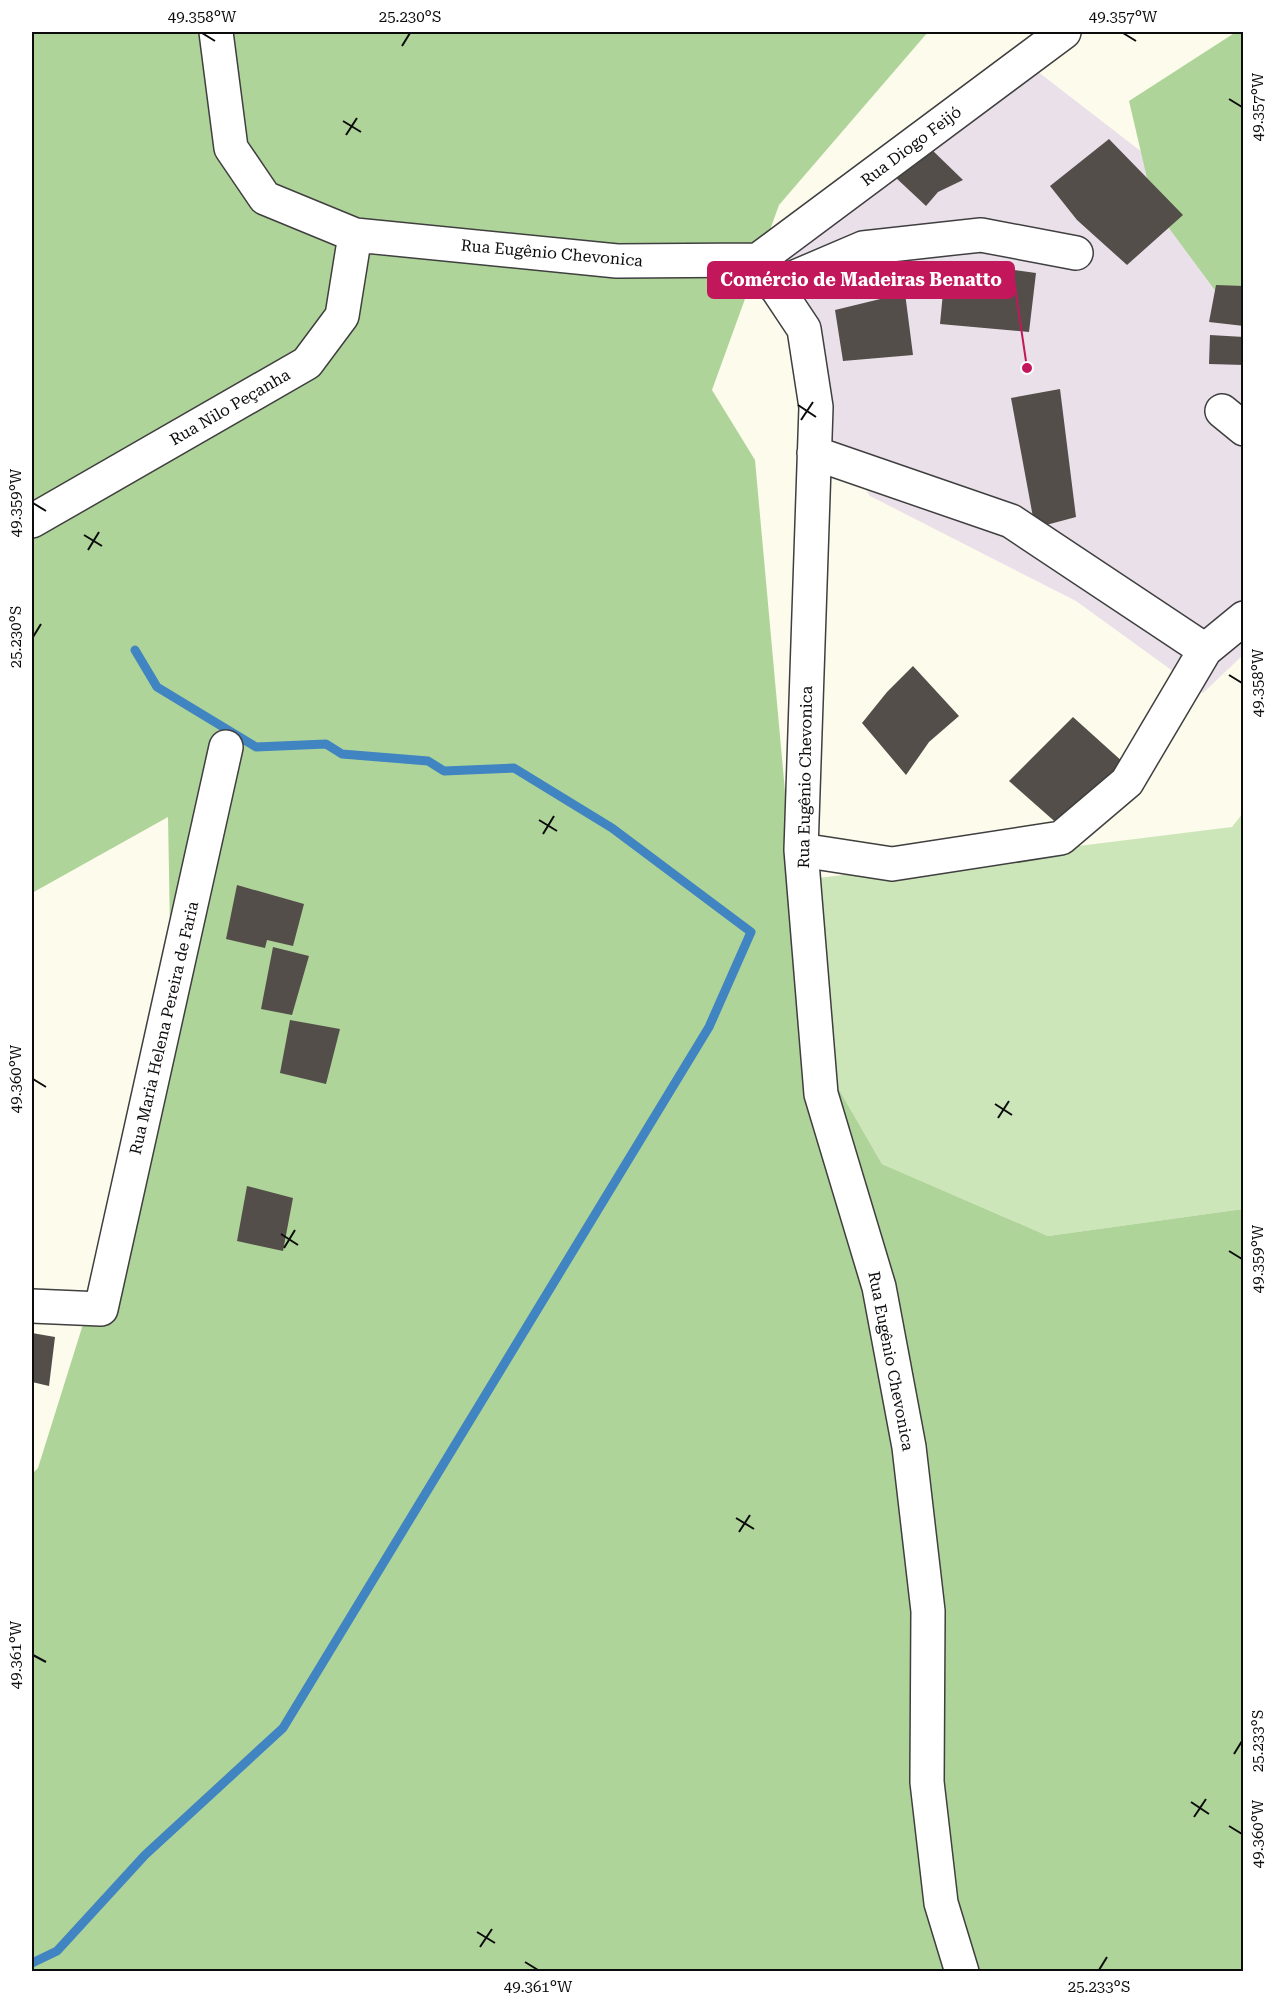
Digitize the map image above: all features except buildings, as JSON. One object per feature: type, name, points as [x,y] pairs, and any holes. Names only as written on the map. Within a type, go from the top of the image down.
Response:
[{"type":"street","name":"Rua Eugênio Chevonica","points":[[216,32],[231,148],[265,198],[355,235],[766,273],[804,329],[816,407],[801,850],[821,1094],[879,1287],[909,1447],[928,1611],[927,1782],[941,1903],[962,1971]]},
{"type":"street","name":"Rua Diogo Feijó","points":[[766,273],[1064,32]]},
{"type":"street","name":"Rua Nilo Peçanha","points":[[32,521],[307,363],[342,316],[355,235]]},
{"type":"street","points":[[766,273],[863,248],[981,236],[1076,254]]},
{"type":"street","points":[[814,453],[1011,521],[1205,650]]},
{"type":"street","points":[[801,850],[892,864],[1061,838],[1127,782],[1205,650],[1244,618]]},
{"type":"street","name":"Rua Maria Helena Pereira de Faria","points":[[32,1306],[101,1309],[226,747]]},
{"type":"shaded area","points":[[1024,61],[1213,207],[1243,267],[1243,655],[1203,693],[1076,601],[870,496],[833,444],[816,407],[804,329],[758,260]]},
{"type":"green space","points":[[32,32],[928,32],[779,205],[712,390],[755,460],[807,1034],[882,1164],[1048,1236],[1243,1209],[1243,1971],[32,1971],[32,1474],[38,1468],[172,1040],[168,817],[32,893]]},
{"type":"green space","points":[[1236,32],[1243,32],[1243,328],[1154,208],[1129,101]]},
{"type":"green space","points":[[1243,813],[1243,1209],[1048,1236],[882,1164],[807,1034],[794,881],[1232,827]]},
{"type":"waterway","points":[[32,1963],[57,1951],[145,1855],[283,1728],[709,1027],[751,932],[612,828],[514,768],[444,771],[428,761],[342,754],[326,744],[256,747],[157,687],[135,650]]},
{"type":"place","name":"Comércio de Madeiras Benatto","points":[[1027,368]]}]
